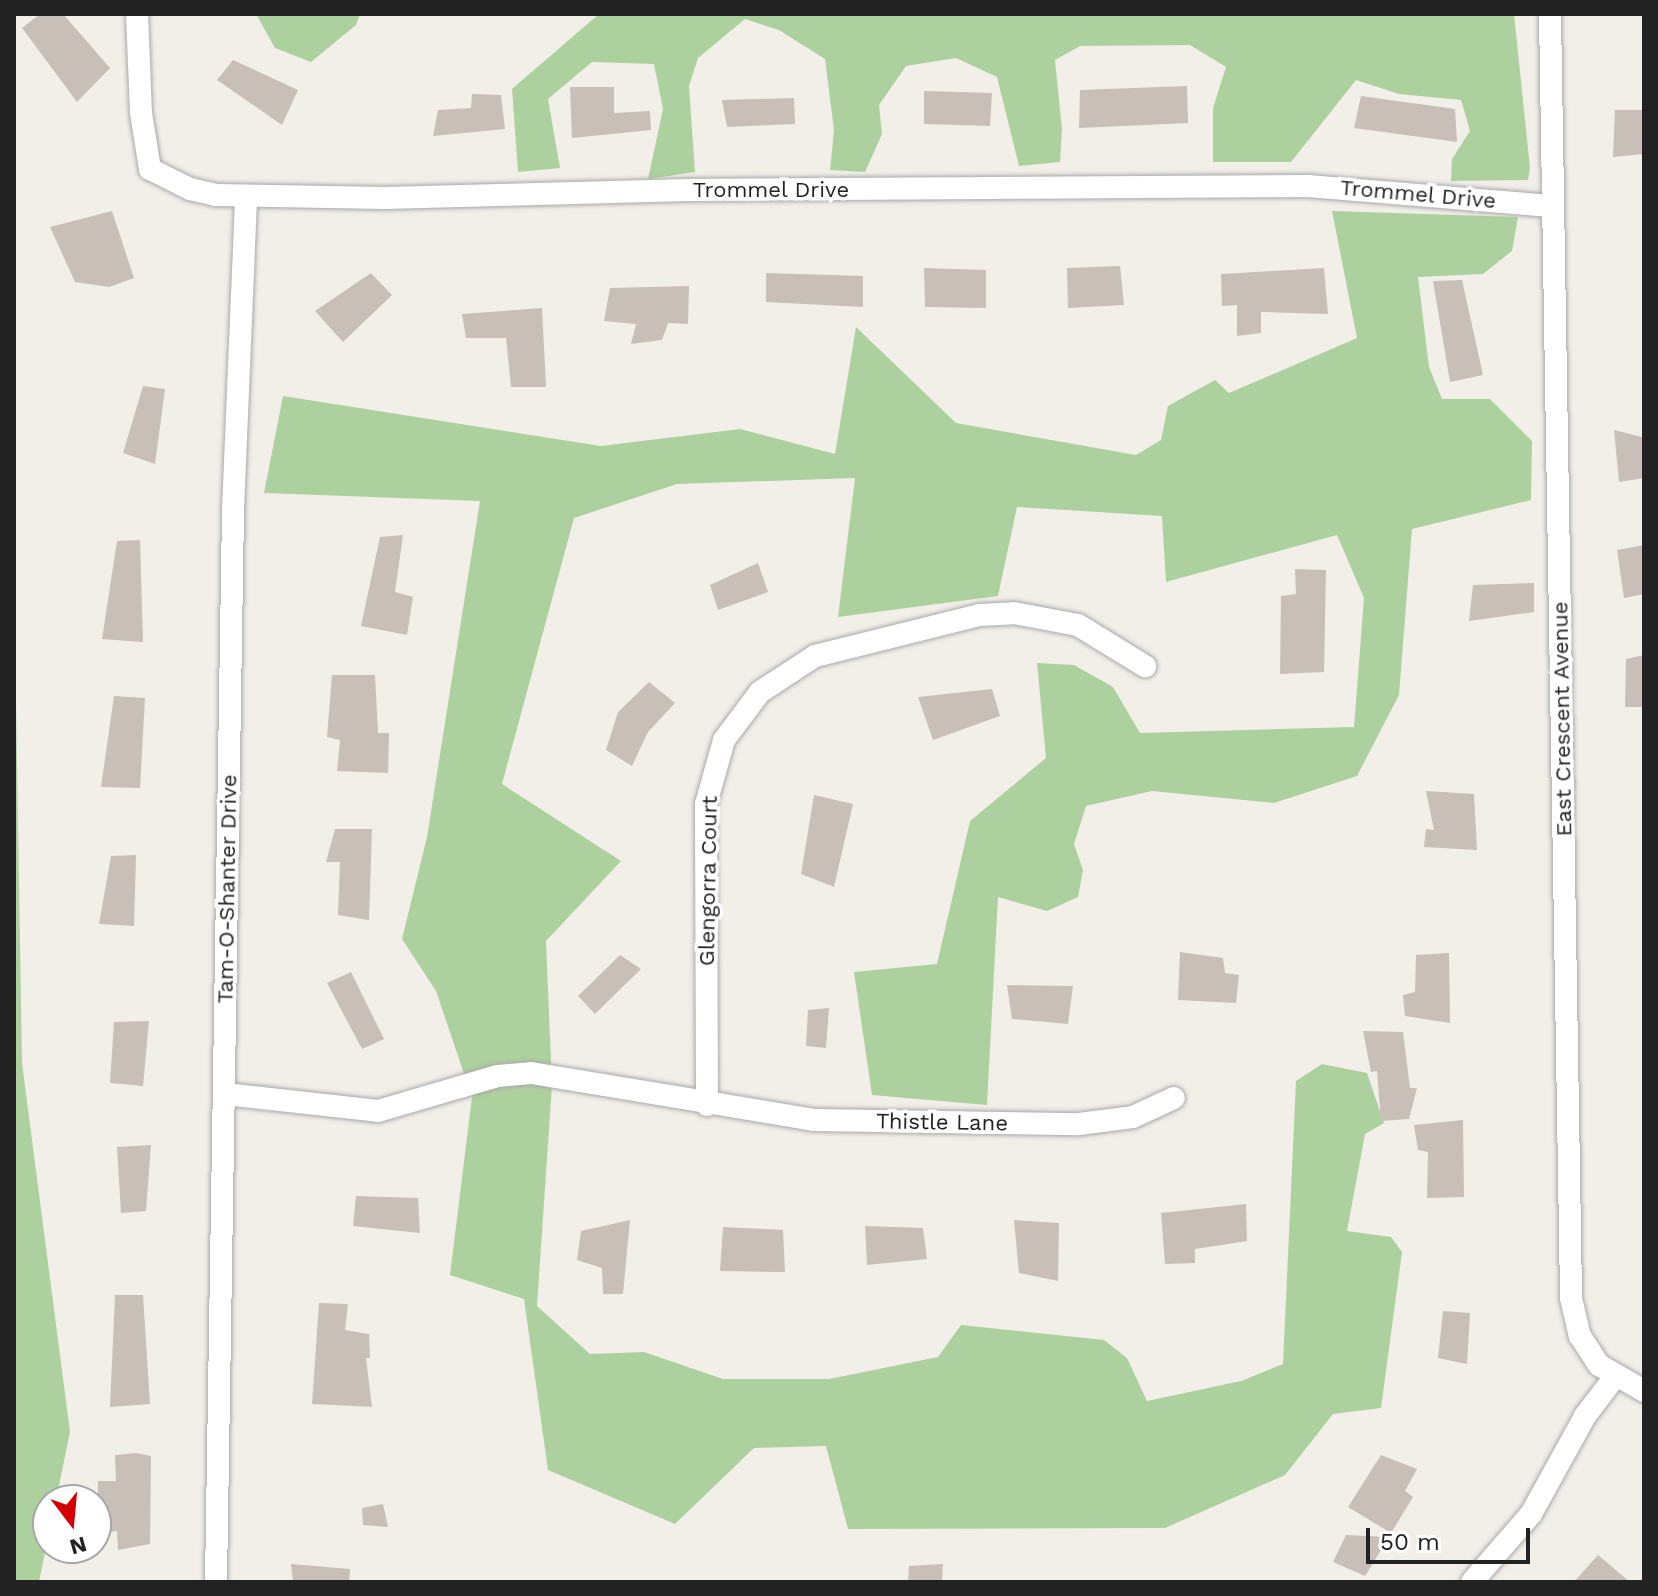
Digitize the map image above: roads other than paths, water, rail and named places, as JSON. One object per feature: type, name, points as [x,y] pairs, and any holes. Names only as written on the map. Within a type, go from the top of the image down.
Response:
[{"type":"street","name":"Trommel Drive","points":[[137,14],[141,113],[150,169],[190,189],[246,197],[1308,186],[1551,206]]},
{"type":"street","name":"East Crescent Avenue","points":[[1550,14],[1567,1238],[1576,1323],[1587,1349],[1614,1378],[1644,1391]]},
{"type":"street","name":"Tam-O-Shanter Drive","points":[[216,1582],[233,510],[246,197]]},
{"type":"street","name":"Glengorra Court","points":[[707,1105],[706,804],[724,740],[760,692],[815,656],[979,615],[1014,613],[1078,625],[1145,666]]},
{"type":"street","points":[[225,1094],[378,1111],[498,1076],[549,1074],[707,1105]]},
{"type":"street","name":"Thistle Lane","points":[[707,1105],[815,1120],[1079,1124],[1133,1117],[1174,1098]]},
{"type":"street","points":[[1472,1582],[1531,1514],[1585,1416],[1614,1378]]}]
